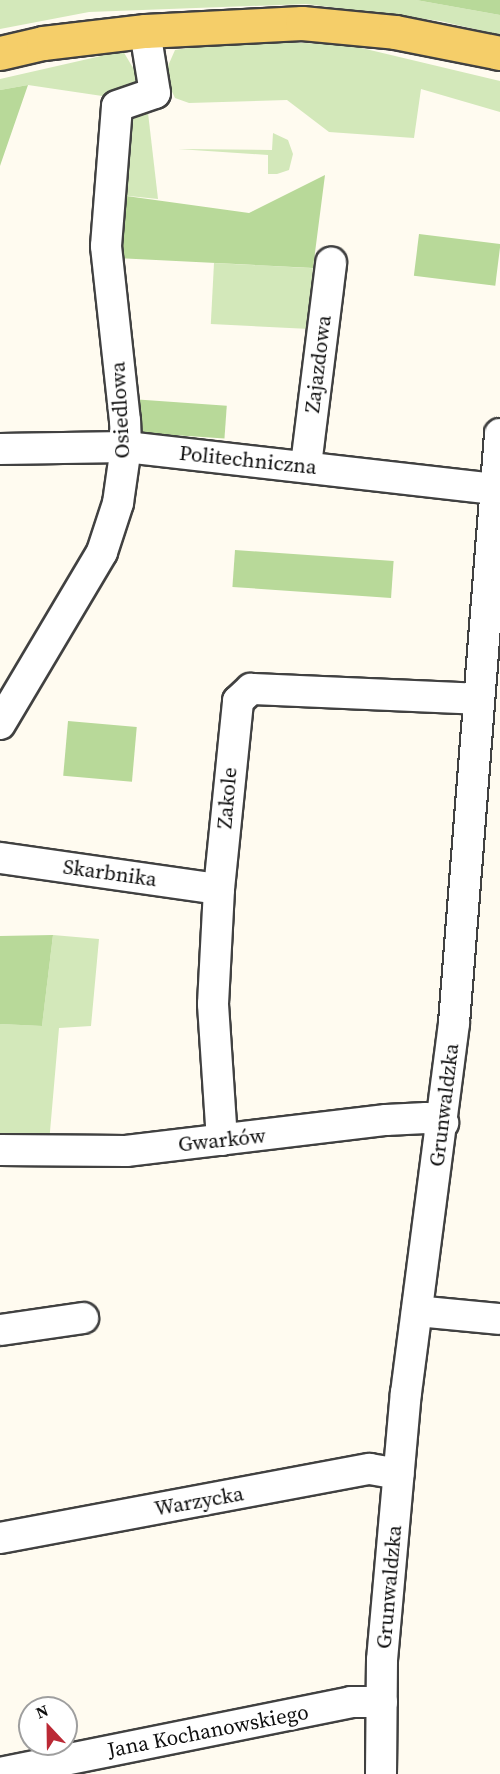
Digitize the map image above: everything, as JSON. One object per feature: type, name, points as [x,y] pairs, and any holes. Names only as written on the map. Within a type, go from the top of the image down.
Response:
[{"type":"main road","points":[[0,53],[44,43],[145,31],[302,23],[395,32],[500,53]]},
{"type":"street","name":"Osiedlowa","points":[[3,713],[102,552],[118,503],[126,447],[106,246],[117,106],[154,93],[145,31]]},
{"type":"street","name":"Zajazdowa","points":[[306,465],[331,263]]},
{"type":"street","name":"Grunwaldzka","points":[[381,1774],[382,1702],[399,1474],[417,1311],[443,1123],[500,434]]},
{"type":"street","name":"Politechniczna","points":[[0,449],[126,447],[306,465],[495,489]]},
{"type":"street","name":"Zakole","points":[[222,1140],[213,1004],[219,889],[238,701],[250,689],[479,699]]},
{"type":"street","name":"Skarbnika","points":[[0,858],[219,889]]},
{"type":"street","name":"Gwarków","points":[[0,1150],[95,1153],[386,1120],[426,1118],[443,1123]]},
{"type":"street","points":[[417,1311],[500,1319]]},
{"type":"street","points":[[0,1330],[83,1318]]},
{"type":"street","name":"Warzycka","points":[[0,1538],[370,1469],[399,1474]]},
{"type":"street","name":"Jana Kochanowskiego","points":[[0,1773],[351,1702],[382,1702]]},
{"type":"green space","points":[[0,0],[416,0],[500,15],[500,35],[440,21],[306,4],[89,12],[0,29]]},
{"type":"green space","points":[[416,0],[500,0],[500,15]]},
{"type":"green space","points":[[239,40],[349,45],[500,81],[500,112],[421,89],[414,138],[329,132],[287,100],[189,103],[175,98],[164,75],[175,50]]},
{"type":"green space","points":[[123,51],[142,83],[109,97],[28,85],[0,90],[0,79]]},
{"type":"green space","points":[[28,85],[1,163],[0,166],[0,90]]},
{"type":"green space","points":[[147,104],[158,199],[119,195],[125,118]]},
{"type":"green space","points":[[273,133],[288,140],[293,154],[289,170],[277,174],[268,174],[268,155],[178,149],[272,150]]},
{"type":"green space","points":[[325,175],[313,268],[116,258],[119,195],[249,213]]},
{"type":"green space","points":[[419,234],[500,244],[495,286],[414,276]]},
{"type":"green space","points":[[214,263],[313,268],[310,329],[211,324]]},
{"type":"green space","points":[[131,399],[227,406],[224,439],[129,432]]},
{"type":"green space","points":[[235,550],[394,561],[391,598],[232,587]]},
{"type":"green space","points":[[68,721],[137,727],[132,782],[63,776]]},
{"type":"green space","points":[[53,935],[99,939],[91,1026],[59,1028],[49,1143],[0,1140],[0,1024],[42,1026]]},
{"type":"green space","points":[[53,935],[42,1026],[0,1024],[0,936]]}]
